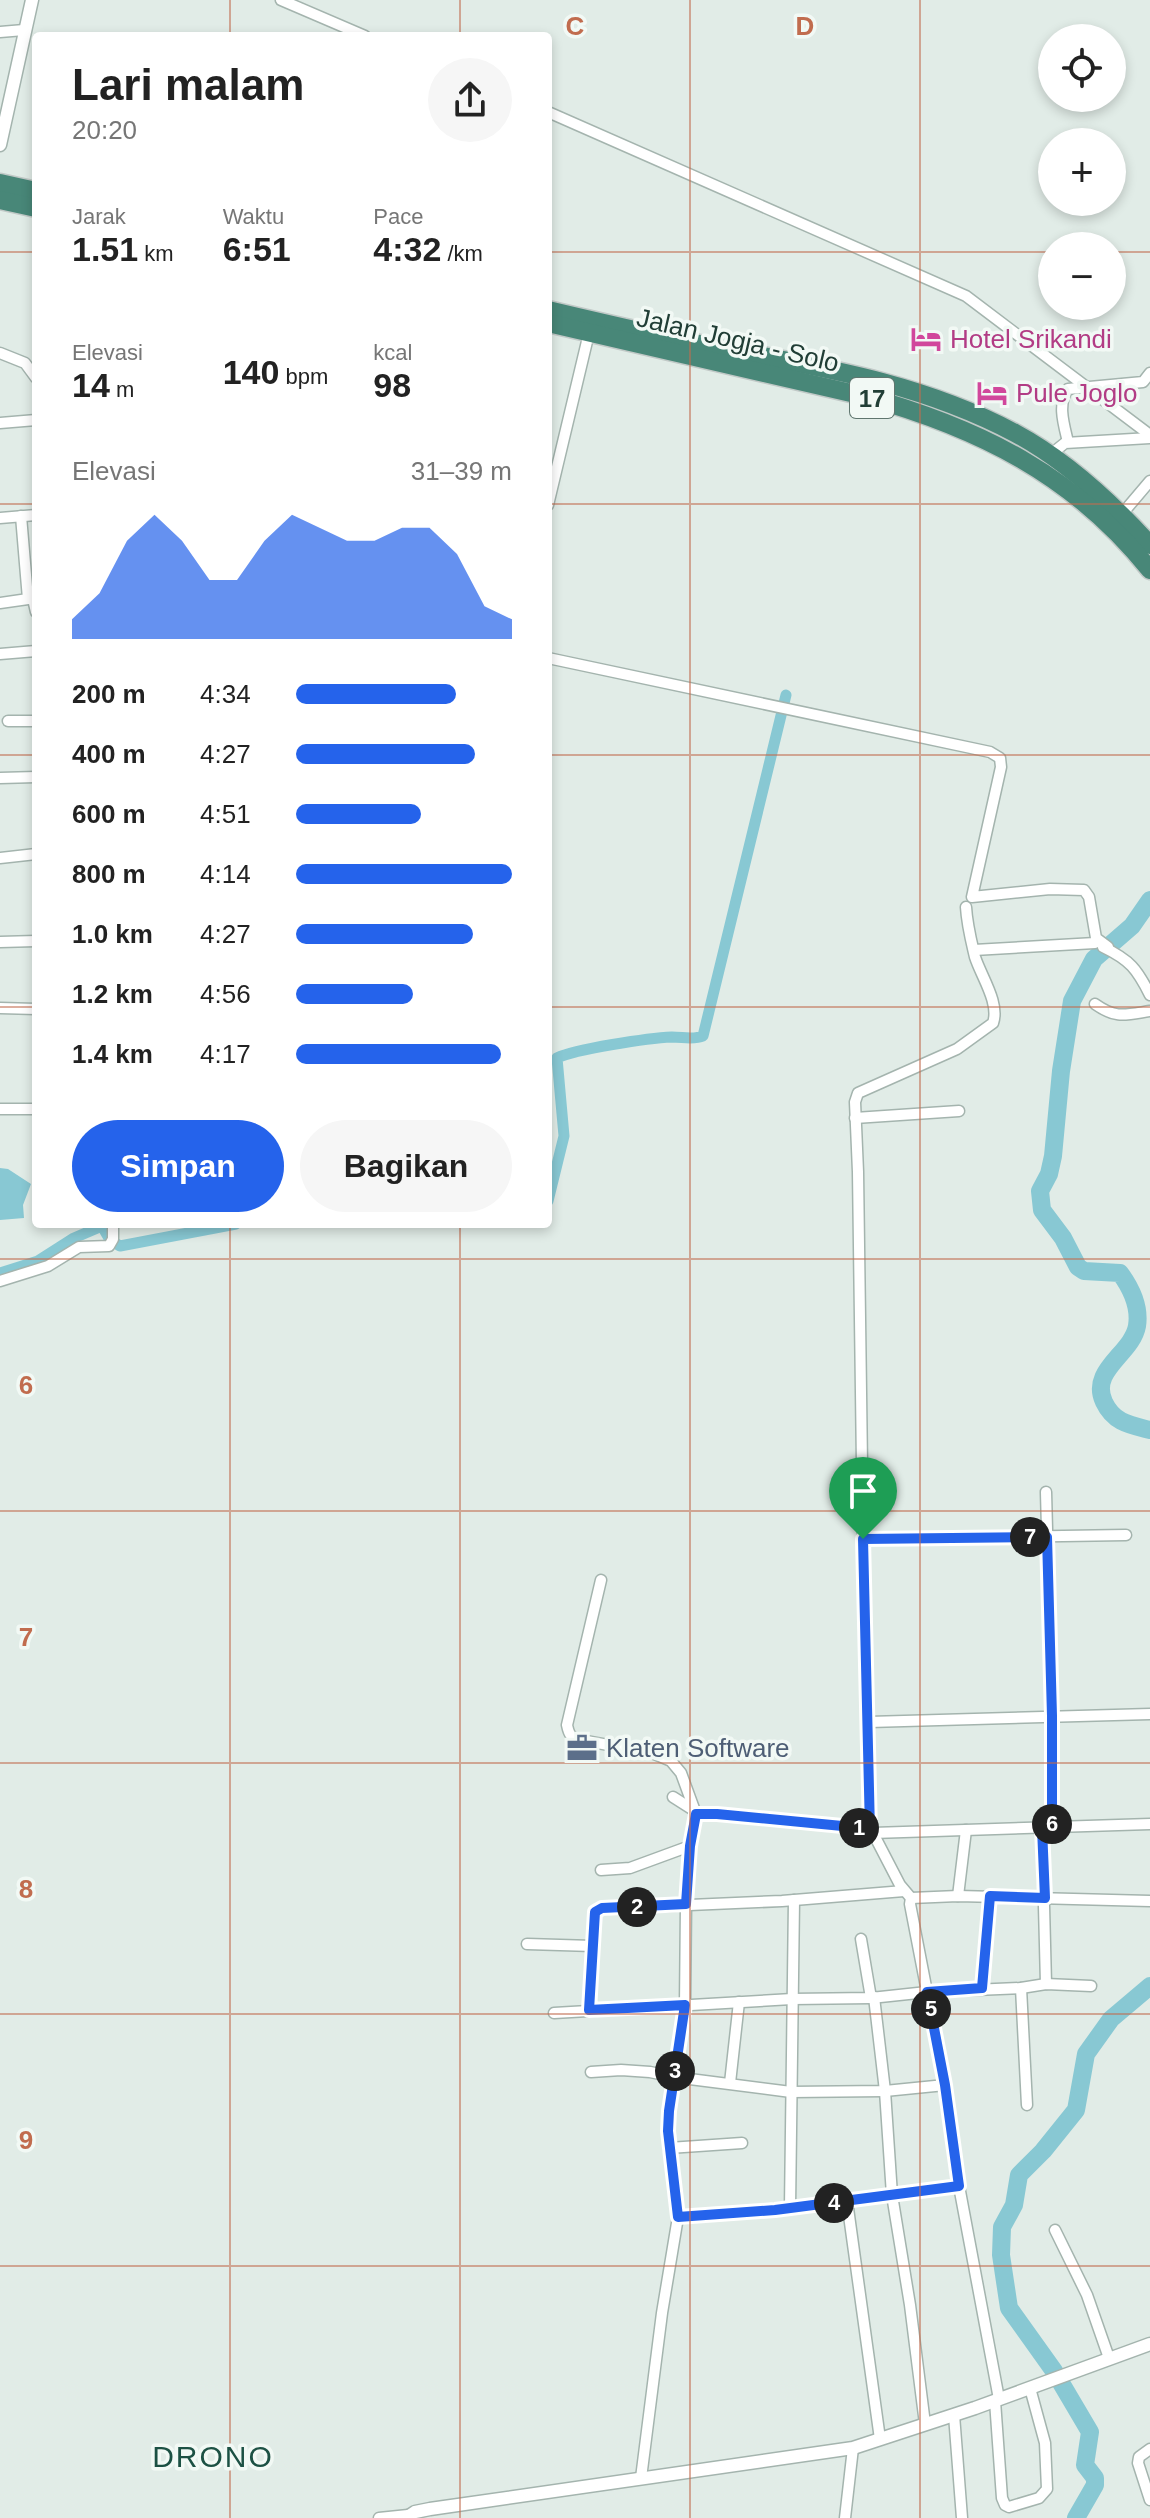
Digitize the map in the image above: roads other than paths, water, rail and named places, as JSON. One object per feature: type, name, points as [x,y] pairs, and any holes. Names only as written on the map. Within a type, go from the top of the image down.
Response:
[{"type":"highway","points":[[0,183],[32,190]]},
{"type":"highway","points":[[0,200],[32,207]]},
{"type":"highway","name":"17","points":[[552,311],[803,363],[921,392],[1017,434],[1050,455],[1089,484],[1150,545]]},
{"type":"highway","name":"Jalan Jogja - Solo","points":[[552,324],[864,396],[961,427],[1006,449],[1073,494],[1107,524],[1150,570]]},
{"type":"street","points":[[0,145],[32,0]]},
{"type":"street","points":[[281,0],[356,32]]},
{"type":"street","points":[[0,32],[24,30]]},
{"type":"street","points":[[552,114],[966,296],[1150,435]]},
{"type":"street","points":[[552,488],[589,333]]},
{"type":"street","points":[[0,353],[25,363],[32,373]]},
{"type":"street","points":[[1068,442],[1062,417],[1064,395],[1068,389],[1143,382],[1150,373]]},
{"type":"street","points":[[0,423],[32,420]]},
{"type":"street","points":[[1050,455],[1068,442],[1150,435]]},
{"type":"street","points":[[1122,514],[1150,481]]},
{"type":"street","points":[[0,518],[32,515]]},
{"type":"street","points":[[0,603],[32,599],[21,516]]},
{"type":"street","points":[[0,654],[32,651]]},
{"type":"street","points":[[552,659],[990,752],[1000,758],[1001,767],[972,897],[1050,889],[1084,890],[1089,897],[1096,938],[1102,947]]},
{"type":"street","points":[[8,721],[32,721]]},
{"type":"street","points":[[0,778],[32,777]]},
{"type":"street","points":[[0,858],[32,854]]},
{"type":"street","points":[[966,907],[967,926],[995,1012],[993,1023],[957,1049],[858,1093],[855,1102],[872,1832],[910,1904],[945,2085],[959,2186],[997,2400],[1002,2498],[1009,2507],[1039,2498],[1047,2489],[1045,2443],[1030,2388]]},
{"type":"street","points":[[0,942],[32,941]]},
{"type":"street","points":[[974,950],[1102,947],[1127,960],[1150,995]]},
{"type":"street","points":[[1095,1004],[1116,1016],[1150,1011]]},
{"type":"street","points":[[0,1008],[32,1009]]},
{"type":"street","points":[[0,1109],[32,1109]]},
{"type":"street","points":[[855,1118],[959,1111]]},
{"type":"street","points":[[0,1281],[48,1266],[79,1247],[109,1246],[113,1228]]},
{"type":"street","points":[[1046,1492],[1052,1716],[1045,1898],[1046,1984]]},
{"type":"street","points":[[863,1539],[1126,1535]]},
{"type":"street","points":[[601,1580],[567,1725],[569,1733],[573,1738],[652,1753],[671,1761],[681,1773],[696,1812],[686,1904],[685,2005],[669,2111],[669,2148],[678,2217],[641,2478]]},
{"type":"street","points":[[869,1722],[1150,1714]]},
{"type":"street","points":[[673,1797],[696,1812],[872,1832],[1150,1824]]},
{"type":"street","points":[[958,1896],[966,1830]]},
{"type":"street","points":[[601,1870],[630,1868],[690,1846]]},
{"type":"street","points":[[589,2010],[595,1912],[598,1909],[907,1894],[1150,1901]]},
{"type":"street","points":[[982,1988],[990,1896]]},
{"type":"street","points":[[790,2208],[794,1900]]},
{"type":"street","points":[[861,1939],[885,2091],[892,2195],[925,2424]]},
{"type":"street","points":[[527,1944],[593,1946]]},
{"type":"street","points":[[554,2013],[792,1999],[872,1998],[1046,1984],[1091,1986]]},
{"type":"street","points":[[1021,1988],[1027,2105]]},
{"type":"street","points":[[730,2083],[739,2002]]},
{"type":"street","points":[[591,2072],[636,2071],[791,2092],[885,2091],[945,2085]]},
{"type":"street","points":[[669,2148],[742,2143]]},
{"type":"street","points":[[678,2217],[790,2208],[959,2186]]},
{"type":"street","points":[[847,2201],[880,2439]]},
{"type":"street","points":[[1055,2230],[1087,2295],[1109,2358]]},
{"type":"street","points":[[379,2518],[853,2448],[1150,2346]]},
{"type":"street","points":[[954,2415],[962,2518]]},
{"type":"street","points":[[845,2518],[853,2448]]},
{"type":"street","points":[[1150,2449],[1139,2457],[1138,2463],[1150,2500]]},
{"type":"water","points":[[0,1168],[8,1169],[31,1184],[23,1205],[24,1218],[0,1220]]},
{"type":"waterway","points":[[552,1185],[564,1136],[557,1058],[630,1042],[703,1036],[786,695]]},
{"type":"waterway","points":[[1150,900],[1132,926],[1094,959],[1072,1001],[1061,1071],[1053,1156],[1049,1174],[1040,1191],[1042,1210],[1063,1238],[1078,1267],[1084,1271],[1120,1273],[1131,1291],[1136,1305],[1137,1326],[1134,1336],[1107,1371],[1101,1391],[1108,1409],[1118,1419],[1150,1430]]},
{"type":"waterway","points":[[0,1273],[38,1261],[74,1238],[97,1228]]},
{"type":"waterway","points":[[103,1228],[110,1240],[120,1246],[215,1228]]},
{"type":"waterway","points":[[1076,2518],[1095,2485],[1095,2478],[1085,2465],[1090,2432],[1054,2371],[1009,2308],[1001,2255],[1002,2227],[1014,2205],[1019,2175],[1076,2110],[1086,2054],[1111,2019],[1150,1986]]},
{"type":"place","name":"Hotel Srikandi","points":[[926,339]]},
{"type":"place","name":"Pule Joglo","points":[[992,393]]},
{"type":"place","name":"Klaten Software","points":[[582,1748]]},
{"type":"district","name":"DRONO","points":[[213,2456]]}]
